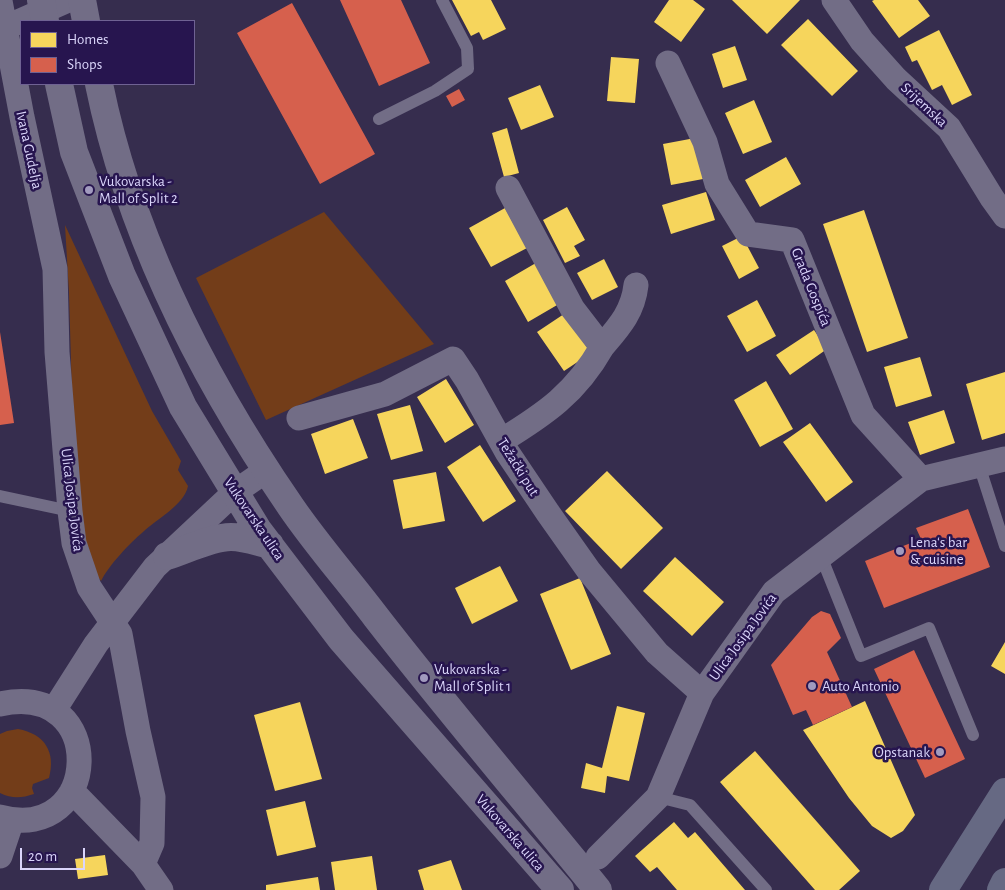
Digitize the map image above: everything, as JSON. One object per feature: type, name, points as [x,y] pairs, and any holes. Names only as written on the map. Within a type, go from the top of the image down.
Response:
[{"type":"highway","points":[[943,890],[1005,792]]},
{"type":"highway","points":[[1002,890],[1005,882]]},
{"type":"street","points":[[22,20],[68,0]]},
{"type":"street","points":[[82,0],[86,20]]},
{"type":"street","name":"Srijemska","points":[[834,0],[862,41],[896,79],[949,128],[1005,216]]},
{"type":"street","name":"Ivana Gudelja","points":[[0,1],[22,116],[55,269]]},
{"type":"street","points":[[0,30],[20,21]]},
{"type":"street","name":"Grada Gospića","points":[[668,63],[705,142],[717,184],[748,234],[792,240],[863,415],[921,479]]},
{"type":"street","name":"Vukovarska ulica","points":[[59,85],[74,152],[122,276],[183,407],[235,492],[270,545],[341,639],[560,890]]},
{"type":"street","name":"Vukovarska ulica","points":[[99,85],[108,127],[136,212],[178,315],[230,412],[292,508],[424,678],[598,890]]},
{"type":"street","points":[[508,188],[572,308],[602,347]]},
{"type":"street","name":"Ulica Josipa Jovića","points":[[55,269],[57,352],[74,543],[89,587],[120,634],[138,732],[153,797],[152,843],[144,864]]},
{"type":"street","points":[[501,441],[534,421],[568,394],[593,364],[602,347],[624,320],[634,299],[636,285]]},
{"type":"street","name":"Težački put","points":[[299,418],[384,394],[453,359],[501,441],[548,513],[619,608],[657,653],[702,693]]},
{"type":"street","name":"Ulica Josipa Jovića","points":[[598,857],[658,797],[702,693],[774,592],[921,479],[1005,459]]},
{"type":"street","points":[[54,710],[96,644],[156,567],[235,492],[267,470]]},
{"type":"street","points":[[167,556],[229,537],[246,538],[270,545]]},
{"type":"street","points":[[0,704],[17,700],[36,702],[54,710],[67,723],[76,738],[80,756],[79,774],[72,791],[61,805],[47,815],[30,820],[6,819],[0,856]]},
{"type":"street","points":[[72,791],[144,864],[161,890]]},
{"type":"lane","points":[[380,119],[435,91],[468,69],[467,48],[442,0]]},
{"type":"lane","points":[[979,465],[1005,546]]},
{"type":"lane","points":[[0,496],[70,511]]},
{"type":"lane","points":[[821,556],[861,656],[929,628],[973,735]]},
{"type":"lane","points":[[658,797],[690,805],[766,890]]},
{"type":"shaded area","points":[[324,212],[434,344],[266,420],[196,278]]},
{"type":"shaded area","points":[[65,225],[152,411],[181,461],[178,470],[188,486],[182,499],[132,542],[114,561],[101,581],[85,560],[73,432]]},
{"type":"shaded area","points":[[18,729],[27,731],[42,740],[49,752],[51,769],[49,778],[33,784],[34,794],[17,797],[0,793],[0,734]]},
{"type":"building: Homes","points":[[452,0],[491,0],[506,29],[483,40],[479,32],[471,36]]},
{"type":"building: Homes","points":[[669,0],[693,0],[705,9],[681,42],[654,22]]},
{"type":"building: Homes","points":[[732,0],[800,0],[767,34]]},
{"type":"building: Homes","points":[[918,0],[930,16],[899,38],[872,1]]},
{"type":"building: Homes","points":[[808,19],[858,71],[832,96],[781,45]]},
{"type":"building: Homes","points":[[939,30],[972,95],[952,105],[942,85],[932,90],[917,60],[912,62],[905,47]]},
{"type":"building: Homes","points":[[735,46],[747,80],[723,88],[712,54]]},
{"type":"building: Homes","points":[[611,57],[639,59],[635,103],[607,101]]},
{"type":"building: Homes","points":[[540,85],[554,117],[521,130],[508,98]]},
{"type":"building: Homes","points":[[754,100],[772,142],[743,154],[725,113]]},
{"type":"building: Homes","points":[[507,128],[519,173],[504,177],[492,133]]},
{"type":"building: Homes","points":[[695,138],[703,179],[671,185],[663,144]]},
{"type":"building: Homes","points":[[786,157],[801,184],[760,207],[745,180]]},
{"type":"building: Homes","points":[[706,192],[715,220],[671,234],[662,205]]},
{"type":"building: Homes","points":[[567,207],[585,240],[574,246],[580,256],[565,263],[543,220]]},
{"type":"building: Homes","points":[[505,208],[527,248],[491,267],[469,228]]},
{"type":"building: Homes","points":[[864,210],[908,338],[867,352],[823,224]]},
{"type":"building: Homes","points":[[742,236],[759,268],[739,279],[722,246]]},
{"type":"building: Homes","points":[[604,259],[618,287],[592,300],[577,273]]},
{"type":"building: Homes","points":[[541,260],[564,301],[528,322],[505,281]]},
{"type":"building: Homes","points":[[757,300],[776,336],[747,352],[727,316]]},
{"type":"building: Homes","points":[[564,314],[591,353],[564,371],[537,332]]},
{"type":"building: Homes","points":[[814,330],[827,349],[790,375],[776,355]]},
{"type":"building: Homes","points":[[920,357],[932,396],[896,407],[884,367]]},
{"type":"building: Homes","points":[[1005,372],[1005,433],[982,440],[966,384]]},
{"type":"building: Homes","points":[[446,379],[474,425],[445,443],[417,397]]},
{"type":"building: Homes","points":[[766,381],[793,429],[760,447],[734,400]]},
{"type":"building: Homes","points":[[410,405],[423,451],[391,460],[377,414]]},
{"type":"building: Homes","points":[[944,410],[955,443],[920,455],[908,422]]},
{"type":"building: Homes","points":[[353,419],[368,458],[325,474],[311,434]]},
{"type":"building: Homes","points":[[810,423],[853,482],[826,502],[783,442]]},
{"type":"building: Homes","points":[[480,445],[516,501],[483,522],[447,467]]},
{"type":"building: Homes","points":[[607,471],[663,528],[621,569],[565,511]]},
{"type":"building: Homes","points":[[436,472],[445,521],[403,529],[393,480]]},
{"type":"building: Homes","points":[[675,557],[724,602],[692,636],[643,591]]},
{"type":"building: Homes","points":[[500,566],[518,601],[472,624],[455,588]]},
{"type":"building: Homes","points":[[580,578],[611,654],[571,670],[540,594]]},
{"type":"building: Homes","points":[[1005,642],[1005,674],[991,666]]},
{"type":"building: Homes","points":[[865,701],[915,815],[903,831],[891,838],[872,826],[849,798],[803,730]]},
{"type":"building: Homes","points":[[300,702],[322,779],[275,791],[254,715]]},
{"type":"building: Homes","points":[[617,706],[645,713],[629,781],[607,776],[605,793],[581,788],[586,763],[602,768]]},
{"type":"building: Homes","points":[[755,751],[860,871],[839,890],[815,890],[720,782]]},
{"type":"building: Homes","points":[[305,801],[316,847],[277,856],[266,810]]},
{"type":"building: Homes","points":[[674,822],[688,838],[695,832],[745,890],[677,890],[657,867],[650,872],[635,856]]},
{"type":"building: Homes","points":[[105,855],[108,875],[78,879],[75,859]]},
{"type":"building: Homes","points":[[372,856],[377,890],[335,890],[331,862]]},
{"type":"building: Homes","points":[[451,860],[462,890],[424,890],[418,870]]},
{"type":"building: Homes","points":[[318,877],[320,890],[266,890],[266,885]]},
{"type":"building: Shops","points":[[340,0],[401,0],[430,63],[379,86]]},
{"type":"building: Shops","points":[[292,3],[375,154],[320,184],[237,33]]},
{"type":"building: Shops","points":[[459,89],[465,100],[452,107],[446,96]]},
{"type":"building: Shops","points":[[0,332],[14,423],[0,425]]},
{"type":"building: Shops","points":[[968,509],[990,567],[884,608],[865,561],[921,539],[916,528]]},
{"type":"building: Shops","name":"Auto Antonio","points":[[821,611],[830,614],[841,638],[827,652],[852,707],[813,725],[806,710],[793,715],[771,665],[812,617]]},
{"type":"building: Shops","points":[[914,650],[965,759],[925,778],[874,669]]},
{"type":"place","name":"Vukovarska - Mall of Split 2","points":[[89,190]]},
{"type":"place","name":"Lena‘s bar & cuisine","points":[[900,551]]},
{"type":"place","name":"Vukovarska - Mall of Split 1","points":[[424,678]]},
{"type":"place","name":"Auto Antonio","points":[[812,686]]},
{"type":"place","name":"Opstanak","points":[[940,752]]}]
